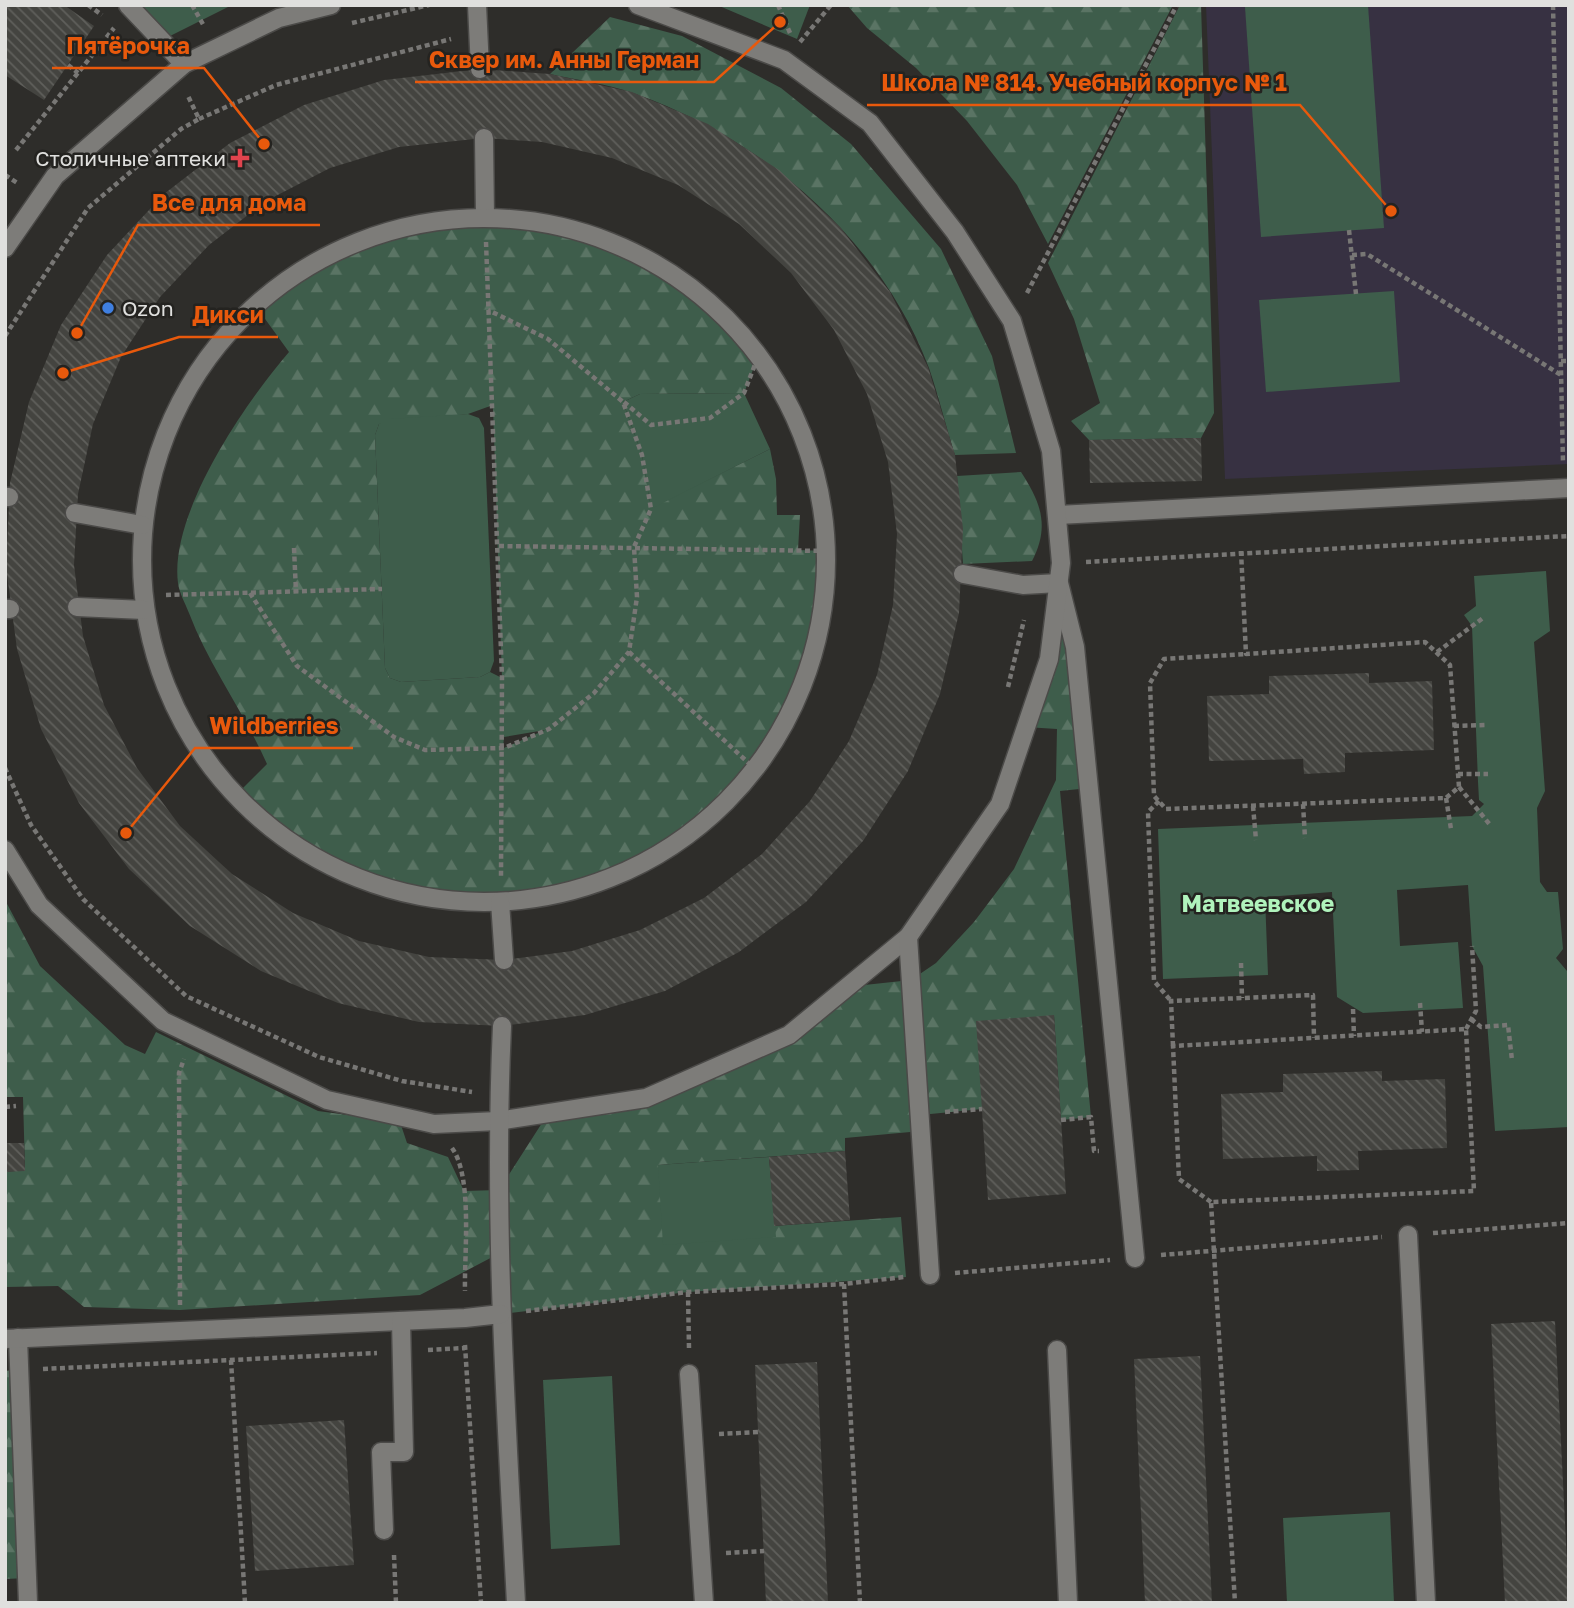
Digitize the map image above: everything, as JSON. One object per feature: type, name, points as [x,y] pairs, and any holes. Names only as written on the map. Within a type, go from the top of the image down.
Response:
[{"type":"lane","points":[[128,5],[184,64]]},
{"type":"lane","points":[[5,248],[55,176],[184,64],[279,18],[331,5]]},
{"type":"lane","points":[[477,5],[480,69]]},
{"type":"lane","points":[[5,850],[39,905],[163,1021],[327,1100],[434,1124],[498,1121],[646,1098],[789,1035],[908,937],[1000,804],[1049,659],[1061,564],[1051,451],[1012,321],[955,232],[870,123],[784,60],[638,5]]},
{"type":"lane","points":[[484,138],[485,217]]},
{"type":"lane","points":[[485,217],[601,237],[663,267],[718,309],[759,354],[797,419],[815,471],[827,551],[821,620],[803,686],[755,769],[732,795],[686,836],[633,868],[568,892],[500,902],[452,901],[369,883],[276,834],[235,796],[179,718],[143,603],[142,525],[150,478],[176,407],[217,345],[255,304],[292,275],[333,252],[425,222],[485,217]]},
{"type":"lane","points":[[1058,515],[1566,488]]},
{"type":"lane","points":[[75,513],[142,525]]},
{"type":"lane","points":[[963,575],[1023,585],[1059,583]]},
{"type":"lane","points":[[1059,583],[1075,647],[1135,1258]]},
{"type":"lane","points":[[77,607],[143,603]]},
{"type":"lane","points":[[500,902],[504,960]]},
{"type":"lane","points":[[908,937],[930,1275]]},
{"type":"lane","points":[[502,1026],[498,1121],[501,1314],[516,1603]]},
{"type":"lane","points":[[1408,1235],[1426,1603]]},
{"type":"lane","points":[[28,1603],[20,1370],[12,1339],[465,1318],[501,1314]]},
{"type":"lane","points":[[389,1536],[381,1452],[404,1452],[401,1321]]},
{"type":"lane","points":[[1057,1350],[1068,1603]]},
{"type":"lane","points":[[689,1374],[704,1603]]},
{"type":"path","points":[[350,24],[429,5]]},
{"type":"path","points":[[778,5],[796,47],[831,5]]},
{"type":"path","points":[[1012,321],[1177,5]]},
{"type":"path","points":[[1553,5],[1566,488]]},
{"type":"path","points":[[16,150],[117,25]]},
{"type":"path","points":[[5,336],[88,208],[181,129],[276,85],[479,32]]},
{"type":"path","points":[[68,65],[78,73]]},
{"type":"path","points":[[185,91],[200,119]]},
{"type":"path","points":[[485,217],[499,546],[504,748],[500,902]]},
{"type":"path","points":[[1349,230],[1356,294]]},
{"type":"path","points":[[1352,255],[1367,254],[1561,375]]},
{"type":"path","points":[[488,310],[548,339],[651,425],[710,418],[744,393],[759,354]]},
{"type":"path","points":[[1561,361],[1569,361]]},
{"type":"path","points":[[250,593],[297,666],[394,737],[425,750],[504,748],[549,729],[594,693],[629,652],[637,597],[634,547],[651,509],[642,456],[623,402]]},
{"type":"path","points":[[1061,564],[1241,551],[1569,537]]},
{"type":"path","points":[[499,546],[827,551]]},
{"type":"path","points":[[294,548],[296,592]]},
{"type":"path","points":[[1241,551],[1246,654]]},
{"type":"path","points":[[1008,689],[1026,611],[1023,585]]},
{"type":"path","points":[[143,603],[250,593],[382,589]]},
{"type":"path","points":[[1437,652],[1483,618]]},
{"type":"path","points":[[1459,787],[1446,797],[1166,809],[1154,796],[1150,683],[1164,659],[1426,642],[1450,665],[1459,787],[1491,826]]},
{"type":"path","points":[[629,652],[755,769]]},
{"type":"path","points":[[1454,726],[1485,726]]},
{"type":"path","points":[[5,768],[31,825],[83,899],[186,996],[319,1057],[402,1081],[499,1096]]},
{"type":"path","points":[[1458,774],[1488,774]]},
{"type":"path","points":[[1446,797],[1451,829]]},
{"type":"path","points":[[1159,801],[1148,812],[1154,981],[1171,1001],[1179,1180],[1211,1202],[1474,1191],[1466,1029],[1476,1011],[1472,946]]},
{"type":"path","points":[[1303,804],[1305,838]]},
{"type":"path","points":[[1254,806],[1256,840]]},
{"type":"path","points":[[1241,963],[1242,998]]},
{"type":"path","points":[[1171,1001],[1313,995],[1314,1038]]},
{"type":"path","points":[[1420,1003],[1422,1032]]},
{"type":"path","points":[[1353,1009],[1354,1036]]},
{"type":"path","points":[[1471,1019],[1480,1027],[1508,1025],[1512,1060]]},
{"type":"path","points":[[1173,1046],[1466,1029]]},
{"type":"path","points":[[180,1331],[179,1073],[192,1035]]},
{"type":"path","points":[[5,1107],[16,1106]]},
{"type":"path","points":[[919,1115],[982,1109]]},
{"type":"path","points":[[1061,1120],[1091,1117],[1094,1151],[1124,1149]]},
{"type":"path","points":[[434,1124],[460,1159],[464,1191],[465,1348],[481,1603]]},
{"type":"path","points":[[1211,1202],[1235,1603]]},
{"type":"path","points":[[501,1314],[688,1292],[844,1284],[1569,1223]]},
{"type":"path","points":[[844,1284],[860,1603]]},
{"type":"path","points":[[688,1292],[689,1374]]},
{"type":"path","points":[[20,1370],[465,1348]]},
{"type":"path","points":[[231,1360],[245,1603]]},
{"type":"path","points":[[694,1436],[758,1432]]},
{"type":"path","points":[[389,1536],[396,1603]]},
{"type":"path","points":[[701,1554],[764,1551]]},
{"type":"shaded area","points":[[1206,5],[1569,5],[1569,464],[1225,479]]},
{"type":"green space","points":[[142,5],[232,5],[170,36]]},
{"type":"green space","points":[[717,5],[810,5],[797,39]]},
{"type":"green space","points":[[847,5],[1173,5],[1048,244],[1017,185],[967,121],[916,68],[867,28]]},
{"type":"green space","points":[[1180,5],[1201,5],[1214,413],[1201,438],[1089,440],[1071,421],[1100,403],[1074,319],[1048,263]]},
{"type":"green space","points":[[1368,5],[1384,228],[1261,237],[1245,7]]},
{"type":"green space","points":[[610,17],[682,36],[781,88],[851,144],[941,249],[992,356],[1016,453],[955,455],[929,368],[908,321],[880,277],[848,236],[811,199],[770,166],[727,137],[681,112],[623,90],[550,74]]},
{"type":"green space","points":[[485,217],[588,233],[646,257],[688,285],[725,318],[759,354],[744,393],[640,394],[623,402],[642,455],[651,508],[770,449],[776,479],[777,515],[800,515],[798,550],[827,551],[820,620],[813,654],[802,686],[774,739],[738,786],[695,826],[647,859],[594,883],[538,897],[479,901],[393,890],[374,884],[297,845],[235,796],[267,764],[206,652],[178,583],[178,555],[185,525],[198,493],[232,429],[289,352],[255,305],[333,252],[425,222]],"holes":[[[493,405],[502,678],[490,672],[480,677],[401,682],[390,678],[385,668],[375,435],[379,424],[468,414]],[[545,730],[504,748],[503,748],[504,737]]]},
{"type":"green space","points":[[1394,291],[1400,382],[1266,392],[1259,300]]},
{"type":"green space","points":[[744,393],[770,449],[651,509],[642,455],[623,402],[640,394]]},
{"type":"green space","points":[[468,414],[479,418],[484,428],[494,661],[490,672],[480,677],[401,682],[390,678],[385,668],[375,435],[379,424],[389,419]]},
{"type":"green space","points":[[1021,472],[1034,494],[1041,515],[1041,537],[1032,561],[963,564],[957,476]]},
{"type":"green space","points":[[1546,571],[1550,631],[1534,642],[1545,791],[1537,808],[1540,882],[1547,892],[1558,892],[1563,949],[1556,958],[1567,971],[1569,1127],[1495,1131],[1483,966],[1472,946],[1468,885],[1397,890],[1400,946],[1458,942],[1463,1008],[1363,1013],[1337,997],[1332,892],[1265,897],[1268,975],[1163,979],[1158,829],[1472,816],[1484,804],[1479,800],[1472,626],[1464,615],[1476,606],[1474,576]]},
{"type":"green space","points":[[1059,583],[1089,788],[1060,791],[1091,1117],[1061,1120],[1054,1015],[982,1109],[920,1115],[921,1131],[845,1138],[845,1151],[658,1165],[775,1236],[774,1226],[901,1217],[906,1277],[688,1292],[501,1314],[500,1253],[420,1295],[180,1310],[84,1307],[58,1286],[5,1287],[5,1172],[25,1170],[23,1097],[5,1097],[5,900],[40,966],[125,1045],[145,1054],[156,1032],[318,1111],[400,1122],[407,1143],[448,1157],[464,1191],[499,1190],[542,1123],[657,1094],[789,1035],[846,987],[911,980],[936,963],[974,922],[1014,869],[1056,780],[1057,729],[1026,727]]},
{"type":"green space","points":[[769,1157],[776,1237],[663,1245],[658,1165]]},
{"type":"green space","points":[[13,1370],[27,1578],[5,1579],[5,1371]]},
{"type":"green space","points":[[612,1376],[620,1545],[551,1549],[543,1380]]},
{"type":"green space","points":[[1390,1512],[1394,1603],[1287,1603],[1283,1518]]},
{"type":"building","points":[[5,5],[64,5],[94,26],[44,100],[5,75]]},
{"type":"building","points":[[480,69],[550,74],[632,92],[708,124],[779,170],[840,227],[890,292],[928,367],[955,455],[963,529],[959,613],[940,694],[908,771],[863,841],[806,902],[739,952],[665,991],[585,1015],[502,1026],[419,1022],[338,1003],[261,971],[190,926],[129,869],[79,803],[41,729],[17,649],[6,567],[10,483],[29,402],[61,325],[107,255],[164,194],[230,143],[304,105],[384,80]],"holes":[[[484,138],[542,142],[612,158],[678,185],[739,224],[791,273],[834,330],[867,394],[888,462],[897,534],[893,605],[877,675],[849,741],[810,801],[762,854],[704,898],[640,930],[572,951],[504,960],[429,957],[359,941],[293,913],[232,874],[180,826],[137,768],[104,705],[83,636],[74,565],[78,494],[93,424],[121,357],[160,297],[209,245],[266,201],[330,168],[399,147]]]},
{"type":"building","points":[[1201,438],[1202,481],[1090,483],[1089,440]]},
{"type":"building","points":[[1369,673],[1369,683],[1432,681],[1434,750],[1345,753],[1345,772],[1304,774],[1303,759],[1209,761],[1207,696],[1269,694],[1269,676]]},
{"type":"building","points":[[1054,1015],[1066,1194],[988,1200],[976,1021]]},
{"type":"building","points":[[1382,1071],[1382,1081],[1445,1079],[1447,1148],[1358,1151],[1359,1170],[1317,1171],[1317,1156],[1223,1159],[1221,1094],[1283,1092],[1283,1074]]},
{"type":"building","points":[[5,1143],[24,1143],[25,1171],[5,1172]]},
{"type":"building","points":[[845,1151],[850,1220],[774,1226],[769,1157]]},
{"type":"building","points":[[1555,1321],[1569,1603],[1505,1603],[1491,1324]]},
{"type":"building","points":[[1200,1356],[1212,1603],[1145,1603],[1134,1359]]},
{"type":"building","points":[[817,1362],[828,1603],[766,1603],[755,1365]]},
{"type":"building","points":[[344,1420],[354,1565],[255,1571],[246,1426]]},
{"type":"place","name":"Сквер им. Анны Герман","points":[[780,22]]},
{"type":"place","name":"Пятёрочка","points":[[264,144]]},
{"type":"place","name":"Столичные аптеки","points":[[240,158]]},
{"type":"place","name":"Школа № 814. Учебный корпус № 1","points":[[1391,211]]},
{"type":"place","name":"Ozon","points":[[108,308]]},
{"type":"place","name":"Все для дома","points":[[77,333]]},
{"type":"place","name":"Дикси","points":[[63,373]]},
{"type":"place","name":"Wildberries","points":[[126,833]]},
{"type":"district","name":"Матвеевское","points":[[1258,903]]}]
